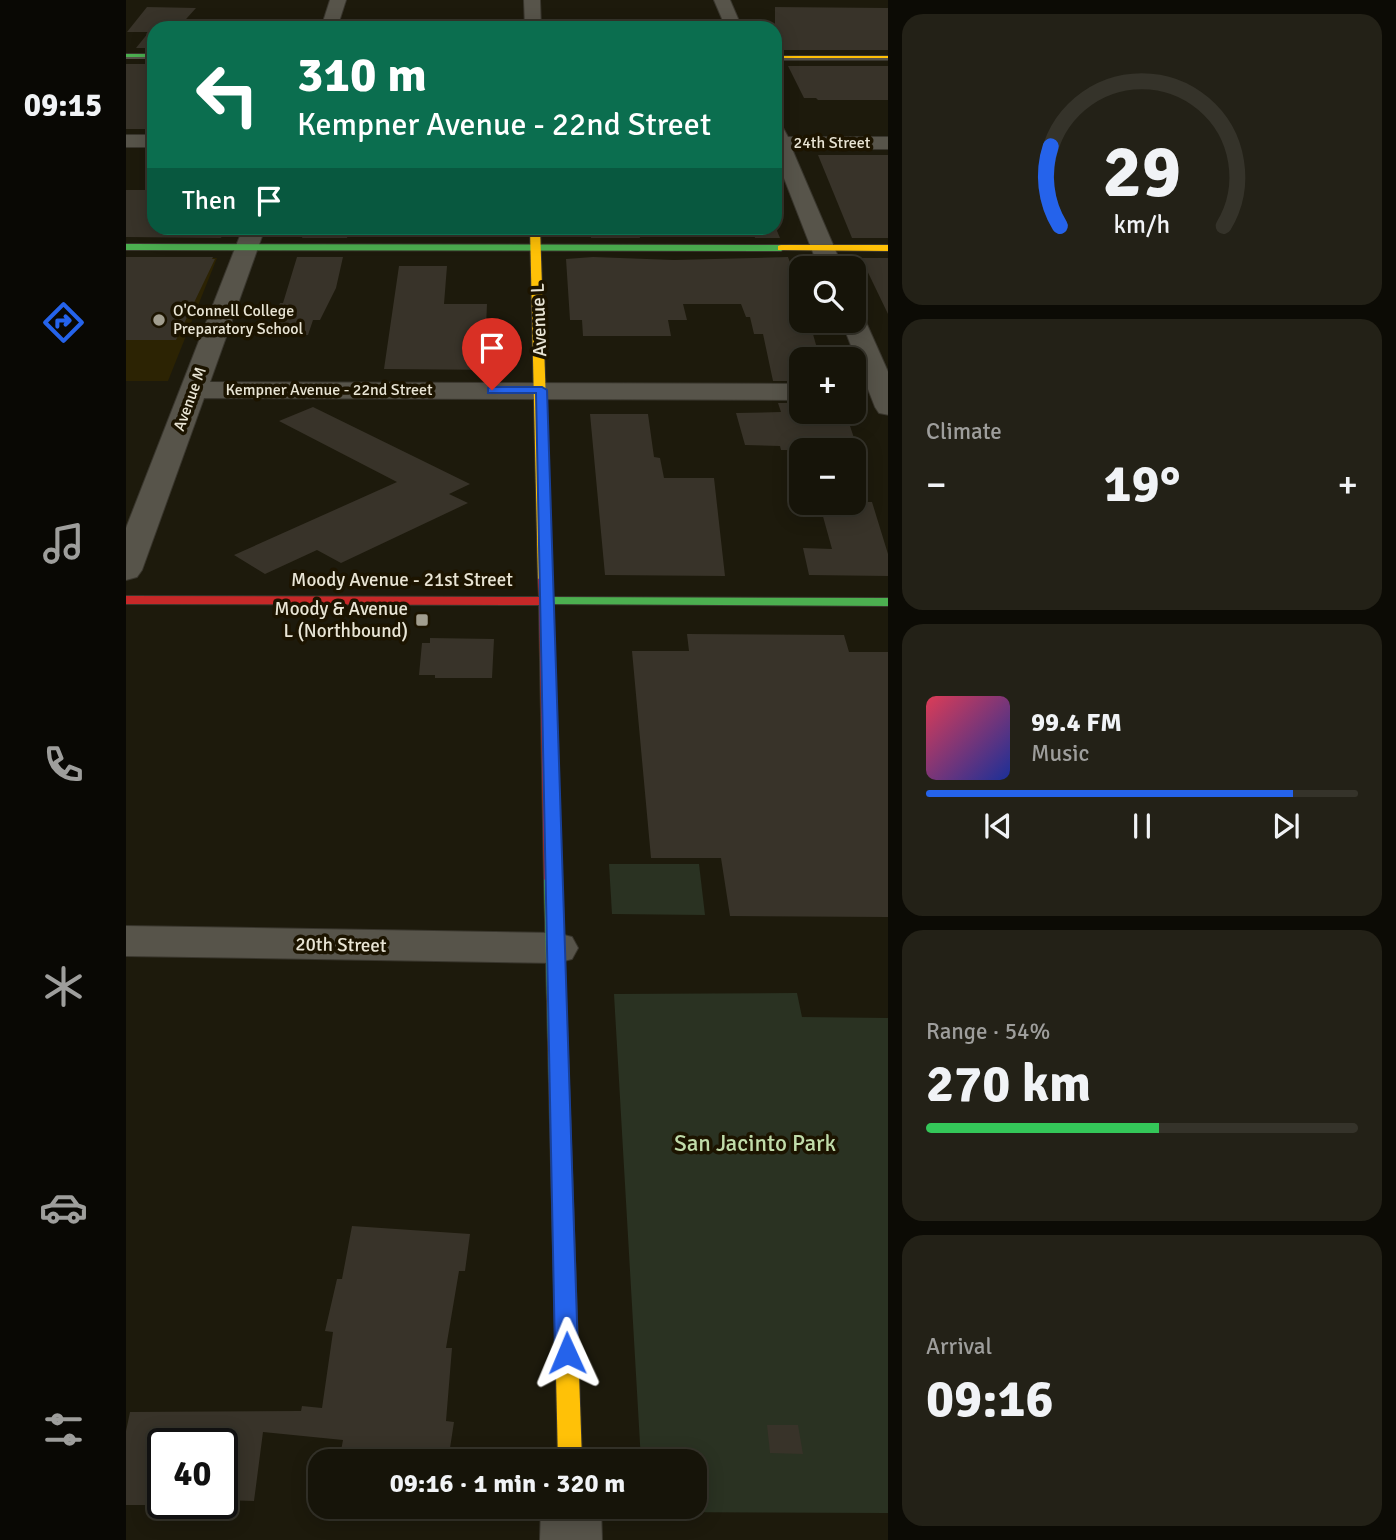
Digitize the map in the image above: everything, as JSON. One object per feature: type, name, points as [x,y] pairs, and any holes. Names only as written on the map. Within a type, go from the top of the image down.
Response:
[{"type":"street","points":[[331,21],[338,0]]},
{"type":"street","points":[[532,0],[533,21]]},
{"type":"street","points":[[722,0],[731,21]]},
{"type":"street","points":[[126,56],[147,56]]},
{"type":"street","points":[[782,58],[888,58]]},
{"type":"street","points":[[126,65],[147,65]]},
{"type":"street","points":[[782,66],[888,66]]},
{"type":"street","name":"24th Street","points":[[782,138],[888,143]]},
{"type":"street","points":[[126,141],[147,141]]},
{"type":"street","points":[[782,150],[826,256]]},
{"type":"street","name":"Avenue L","points":[[536,235],[570,1449]]},
{"type":"street","points":[[126,247],[250,237],[789,257]]},
{"type":"street","name":"Avenue M","points":[[126,570],[250,237]]},
{"type":"street","points":[[839,256],[888,248]]},
{"type":"street","points":[[859,333],[886,397]]},
{"type":"street","name":"Kempner Avenue - 22nd Street","points":[[193,390],[789,392]]},
{"type":"street","points":[[866,394],[886,397]]},
{"type":"street","name":"Moody Avenue - 21st Street","points":[[126,600],[888,601]]},
{"type":"street","name":"20th Street","points":[[126,941],[556,948]]},
{"type":"street","points":[[570,1519],[571,1540]]},
{"type":"shaded area","name":"O'Connell College Preparatory School","points":[[126,258],[217,258],[168,381],[126,381]]},
{"type":"green space","points":[[609,864],[699,864],[705,915],[612,914]]},
{"type":"green space","name":"San Jacinto Park","points":[[797,993],[802,1017],[888,1018],[888,1513],[707,1512],[707,1449],[640,1449],[614,994]]},
{"type":"building","points":[[147,7],[196,8],[184,21],[147,21],[147,32],[127,32]]},
{"type":"building","points":[[775,7],[888,8],[888,50],[782,50],[782,21],[775,21]]},
{"type":"building","points":[[147,34],[147,48],[136,48]]},
{"type":"building","points":[[126,64],[147,64],[147,129],[126,129]]},
{"type":"building","points":[[788,66],[888,66],[888,100],[804,98]]},
{"type":"building","points":[[818,155],[888,155],[888,238],[852,238]]},
{"type":"building","points":[[126,190],[147,190],[147,235],[222,235],[221,238],[126,237]]},
{"type":"building","points":[[303,235],[348,235],[347,238],[302,238]]},
{"type":"building","points":[[591,235],[639,235],[640,238],[591,238]]},
{"type":"building","points":[[754,235],[779,235],[780,238],[755,238]]},
{"type":"building","name":"O'Connell College Preparatory School","points":[[126,257],[215,259],[176,340],[126,340]]},
{"type":"building","points":[[297,257],[343,257],[336,288],[320,320],[313,320],[308,335],[268,335],[280,303],[283,303]]},
{"type":"building","points":[[788,257],[789,333],[813,333],[817,347],[789,347],[789,381],[773,381],[763,334],[754,334],[750,317],[746,317],[741,304],[683,304],[687,320],[668,320],[671,336],[583,336],[582,320],[570,320],[566,259]]},
{"type":"building","points":[[866,258],[888,258],[888,314],[866,268]]},
{"type":"building","points":[[399,266],[447,266],[444,304],[487,304],[486,328],[505,328],[504,370],[384,369]]},
{"type":"building","points":[[778,403],[789,403],[789,424],[849,424],[854,438],[789,438],[789,450],[781,450],[780,446],[745,445],[736,413],[781,412]]},
{"type":"building","points":[[313,407],[470,484],[449,494],[468,503],[341,563],[317,550],[265,574],[234,555],[397,482],[279,421]]},
{"type":"building","points":[[590,414],[648,414],[654,457],[660,458],[664,478],[714,478],[725,576],[605,575]]},
{"type":"building","points":[[866,502],[872,502],[888,554],[888,576],[809,575],[803,548],[832,549],[823,515],[866,515]]},
{"type":"building","points":[[687,634],[844,635],[849,652],[888,652],[888,917],[730,916],[721,858],[651,858],[632,651],[689,651]]},
{"type":"building","points":[[430,638],[494,639],[492,678],[435,678],[435,675],[419,675],[422,643],[430,643]]},
{"type":"building","points":[[352,1226],[470,1234],[465,1271],[459,1271],[446,1348],[452,1348],[446,1421],[454,1422],[450,1449],[341,1449],[343,1440],[263,1432],[254,1501],[238,1500],[238,1428],[147,1428],[147,1505],[126,1505],[126,1431],[130,1412],[301,1411],[302,1406],[322,1408],[333,1332],[325,1331],[337,1279],[342,1279]]},
{"type":"building","points":[[767,1425],[798,1425],[803,1454],[770,1453]]},
{"type":"tram line","points":[[126,58],[147,58]]},
{"type":"tram line","points":[[782,59],[888,59]]},
{"type":"traffic: fast","points":[[126,56],[147,56]]},
{"type":"traffic: fast","points":[[126,247],[781,248]]},
{"type":"traffic: fast","points":[[541,601],[888,602]]},
{"type":"traffic: fast","points":[[553,879],[565,1288]]},
{"type":"traffic: slow","points":[[782,58],[888,58]]},
{"type":"traffic: slow","points":[[535,235],[545,579]]},
{"type":"traffic: slow","points":[[781,248],[888,248]]},
{"type":"traffic: slow","points":[[565,1288],[570,1449]]},
{"type":"traffic: jam","points":[[545,579],[553,879]]},
{"type":"traffic: jam","points":[[126,600],[541,601]]},
{"type":"place","name":"O'Connell College Preparatory School","points":[[159,320]]},
{"type":"place","name":"Moody & Avenue L (Northbound)","points":[[422,620]]},
{"type":"route","points":[[492,390],[542,390],[567,1353]]}]
